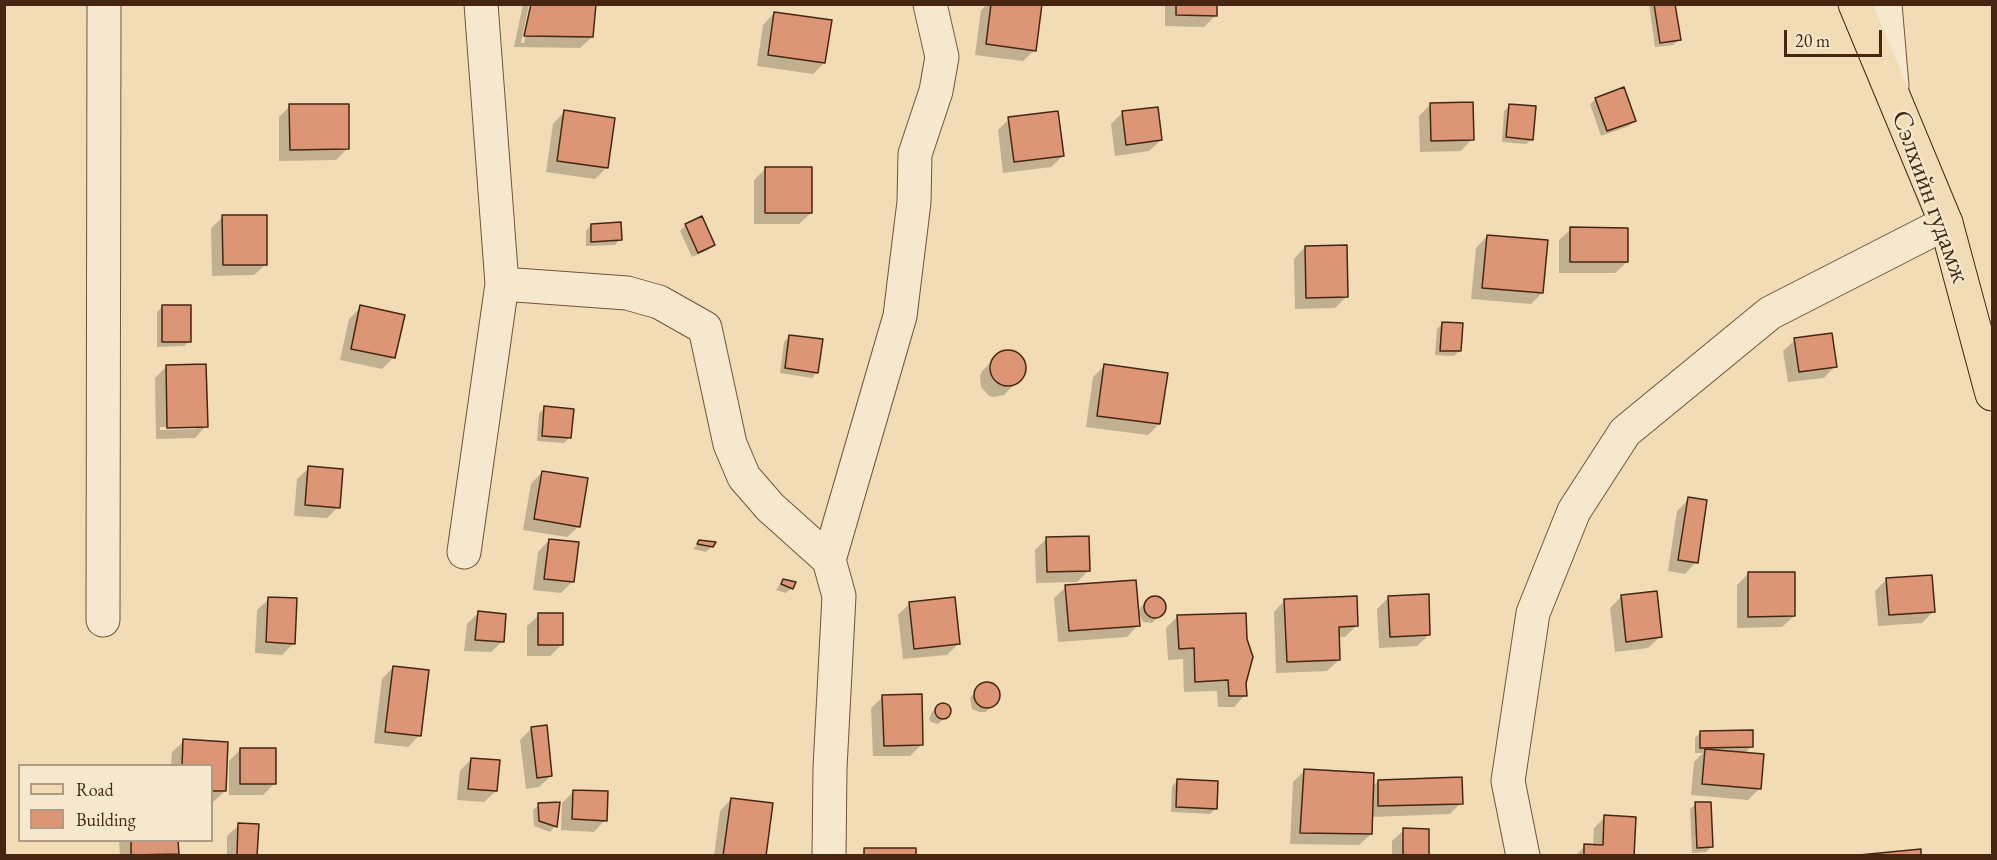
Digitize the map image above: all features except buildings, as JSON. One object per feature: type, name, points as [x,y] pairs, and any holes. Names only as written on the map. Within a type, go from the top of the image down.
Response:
[{"type":"main road","name":"Сэлхийн гудамж","points":[[1855,4],[1946,223],[1992,394]]},
{"type":"street","points":[[104,4],[104,620]]},
{"type":"street","points":[[464,552],[502,284],[481,4]]},
{"type":"street","points":[[829,855],[830,768],[839,596],[829,560],[900,316],[914,202],[915,154],[936,92],[942,57],[930,4]]},
{"type":"street","points":[[1885,4],[1892,91]]},
{"type":"street","points":[[1523,855],[1509,781],[1533,613],[1574,511],[1625,432],[1770,313],[1946,223]]},
{"type":"street","points":[[502,284],[627,293],[659,302],[705,328],[730,444],[744,477],[770,507],[829,560]]}]
